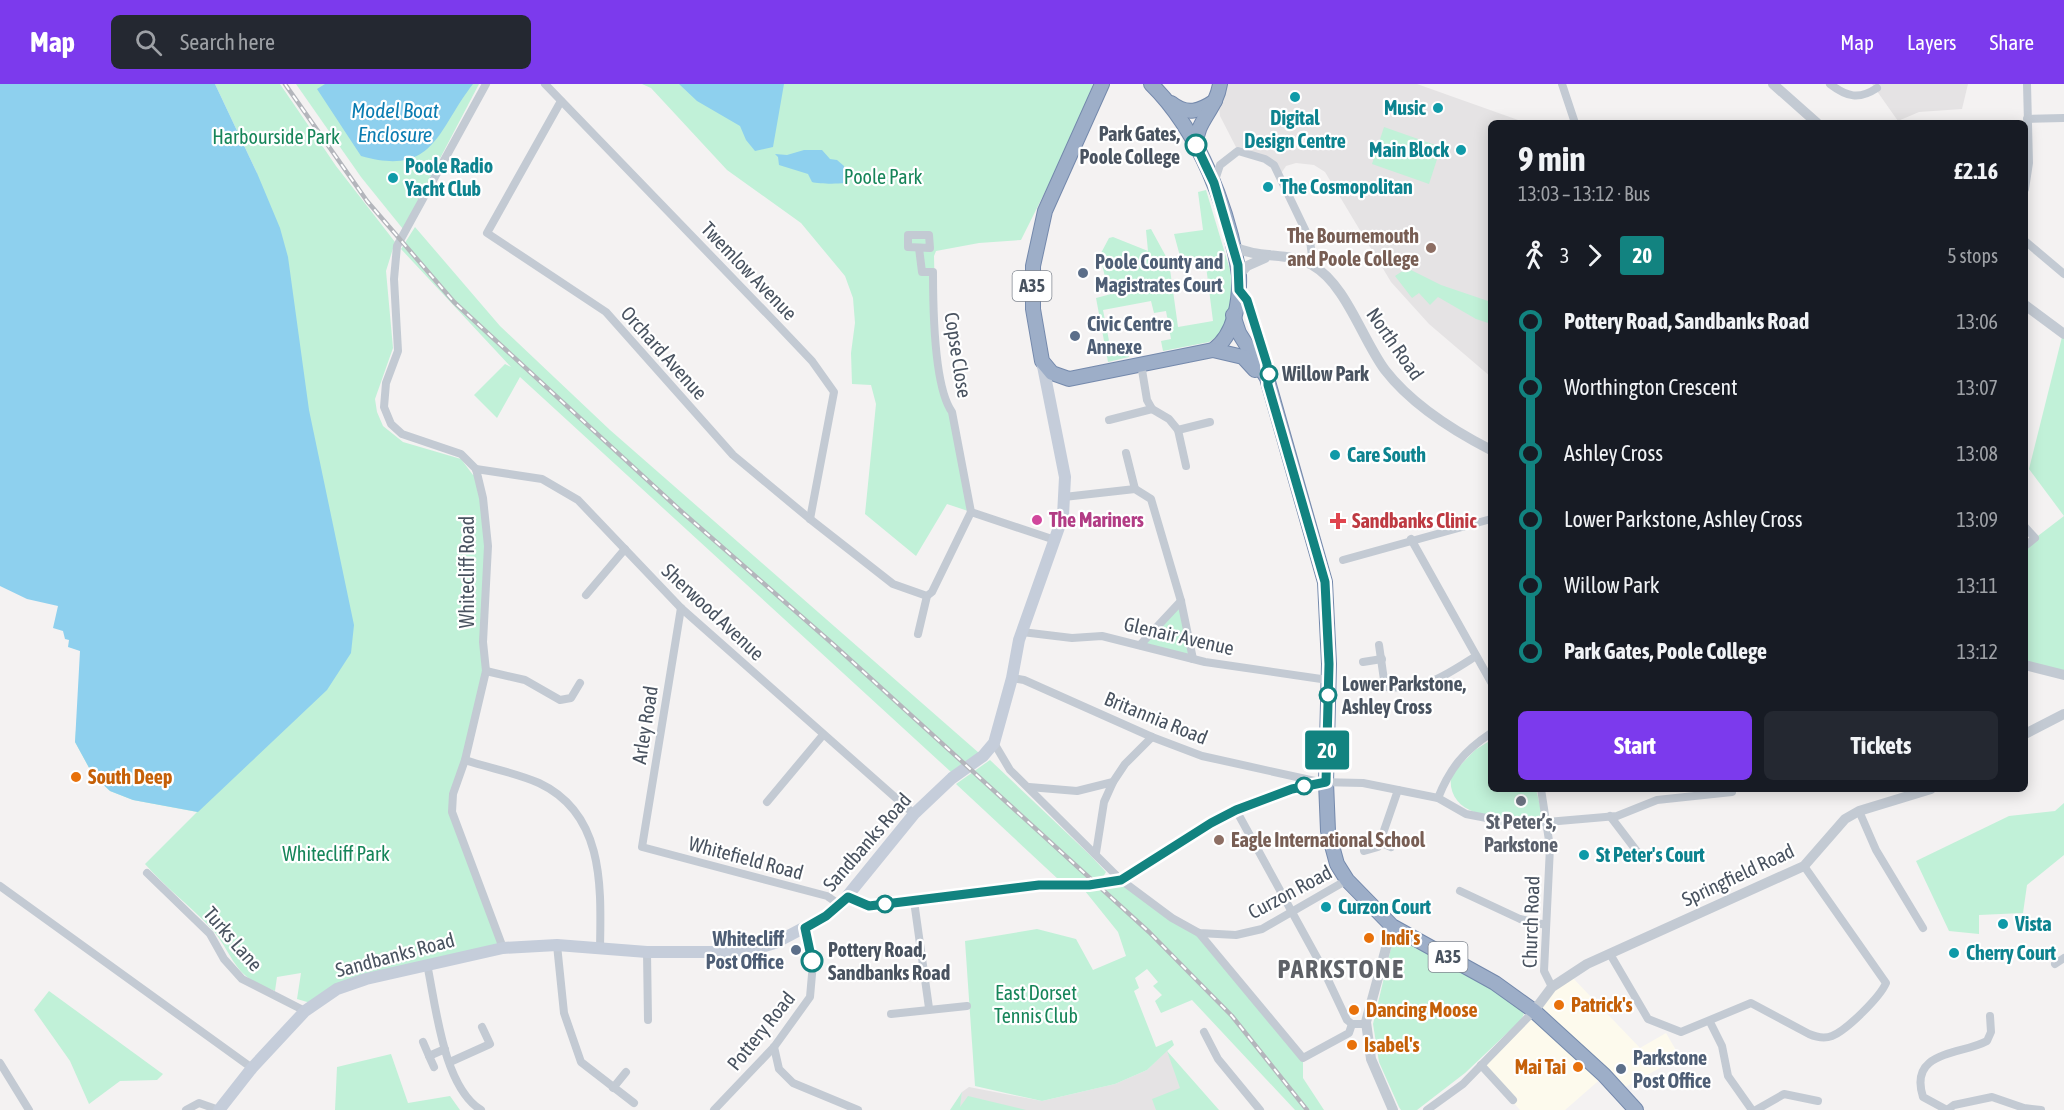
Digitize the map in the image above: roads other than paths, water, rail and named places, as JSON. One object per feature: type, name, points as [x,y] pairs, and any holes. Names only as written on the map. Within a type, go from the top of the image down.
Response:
[{"type":"highway","name":"A35","points":[[1042,361],[1032,288],[1037,238],[1046,211],[1102,84]]},
{"type":"highway","points":[[1151,84],[1177,108],[1192,112],[1218,99]]},
{"type":"highway","points":[[1196,145],[1199,128],[1218,99],[1220,84]]},
{"type":"highway","points":[[1169,102],[1196,145],[1214,183],[1239,275],[1239,290],[1228,335],[1213,350]]},
{"type":"highway","name":"A35","points":[[1233,315],[1239,333],[1268,385],[1322,566],[1325,582],[1328,680],[1322,782],[1328,831],[1337,864],[1347,880],[1392,926],[1495,983],[1534,1011],[1604,1076],[1636,1110]]},
{"type":"highway","name":"A35","points":[[1069,379],[1213,350],[1244,357],[1268,385]]},
{"type":"highway","points":[[1042,361],[1052,373],[1069,379]]},
{"type":"main road","points":[[994,743],[1022,632],[1063,516],[1065,477],[1042,361]]},
{"type":"main road","points":[[1052,409],[1056,386],[1069,379]]},
{"type":"main road","name":"Sandbanks Road","points":[[219,1110],[252,1068],[304,1011],[337,989],[366,979],[503,948],[557,945],[647,952],[743,952],[775,943],[805,928],[844,901],[914,814],[952,778],[983,756],[994,743]]},
{"type":"street","points":[[476,469],[461,454],[402,434],[391,424],[384,407],[386,383],[398,351],[394,279],[396,250],[486,84]]},
{"type":"street","name":"Twemlow Avenue","points":[[545,84],[774,321],[812,362],[834,392],[810,519]]},
{"type":"street","points":[[1562,84],[1574,120]]},
{"type":"street","points":[[1773,84],[1814,120]]},
{"type":"street","points":[[1830,84],[1847,95],[1862,96],[1877,88]]},
{"type":"street","points":[[2027,84],[2027,119],[2064,118]]},
{"type":"street","points":[[1862,96],[1864,108]]},
{"type":"street","name":"Orchard Avenue","points":[[561,101],[487,233],[606,312],[733,455],[810,519],[893,584],[927,596]]},
{"type":"street","points":[[2028,141],[2028,170]]},
{"type":"street","points":[[1214,183],[1220,165],[1238,152],[1265,159],[1280,175],[1310,240],[1313,265]]},
{"type":"street","points":[[2028,244],[2064,274]]},
{"type":"street","name":"North Road","points":[[1232,246],[1253,255],[1292,257],[1313,265],[1336,286],[1385,370],[1410,397],[1455,430],[1488,448]]},
{"type":"street","name":"Copse Close","points":[[919,248],[922,272],[933,272],[940,376],[947,406],[952,412],[971,512]]},
{"type":"street","points":[[1239,275],[1247,266],[1268,256]]},
{"type":"street","points":[[1239,290],[1247,300],[1267,364]]},
{"type":"street","points":[[2028,307],[2064,334]]},
{"type":"street","points":[[1141,364],[1147,400],[1152,409],[1169,418],[1178,429],[1186,466]]},
{"type":"street","points":[[1109,420],[1152,409]]},
{"type":"street","points":[[1178,429],[1210,422]]},
{"type":"street","points":[[1126,453],[1135,489]]},
{"type":"street","name":"Sherwood Avenue","points":[[476,469],[542,479],[566,491],[593,515],[681,608],[914,814]]},
{"type":"street","name":"Whitecliff Road","points":[[476,469],[487,523],[483,642],[486,671],[465,760],[453,794],[452,812],[503,948]]},
{"type":"street","points":[[1064,497],[1135,489],[1151,499],[1181,601],[1193,659]]},
{"type":"street","points":[[918,634],[927,596],[932,592],[971,512],[1055,540]]},
{"type":"street","points":[[1343,560],[1411,539],[1488,520]]},
{"type":"street","points":[[2028,530],[2035,538],[2028,544]]},
{"type":"street","points":[[1411,539],[1488,677]]},
{"type":"street","points":[[586,595],[625,549]]},
{"type":"street","points":[[1140,645],[1181,601]]},
{"type":"street","name":"Arley Road","points":[[642,847],[681,608]]},
{"type":"street","name":"Glenair Avenue","points":[[1022,632],[1072,638],[1102,636],[1205,662],[1328,680]]},
{"type":"street","points":[[1379,645],[1385,687],[1409,688],[1437,680],[1476,656]]},
{"type":"street","points":[[1363,662],[1382,658]]},
{"type":"street","points":[[2028,666],[2064,675]]},
{"type":"street","points":[[486,671],[525,680],[560,700],[571,698],[580,683]]},
{"type":"street","name":"Britannia Road","points":[[1012,678],[1024,680],[1152,737],[1202,756],[1322,782]]},
{"type":"street","points":[[2028,732],[2064,714]]},
{"type":"street","points":[[767,802],[823,735]]},
{"type":"street","points":[[1438,798],[1448,772],[1474,744],[1488,735]]},
{"type":"street","points":[[1096,853],[1104,802],[1113,782],[1125,764],[1152,737]]},
{"type":"street","name":"Curzon Road","points":[[994,743],[1010,770],[1121,880],[1172,918],[1199,933],[1236,935],[1252,932],[1293,913],[1347,880]]},
{"type":"street","points":[[465,760],[540,783],[553,792],[578,817],[586,830],[599,867],[600,949]]},
{"type":"street","points":[[1291,776],[1292,789]]},
{"type":"street","points":[[1029,788],[1077,791],[1113,782]]},
{"type":"street","points":[[1121,880],[1211,823],[1236,810],[1292,789],[1322,782],[1363,783],[1438,798],[1466,814],[1485,819],[1547,822],[1610,816],[1657,800],[1732,792]]},
{"type":"street","points":[[1364,851],[1378,847],[1398,790]]},
{"type":"street","name":"Church Road","points":[[1427,1110],[1463,1084],[1534,1011],[1552,987],[1544,971],[1550,873],[1547,822],[1541,792]]},
{"type":"street","name":"Springfield Road","points":[[1552,987],[1587,964],[1804,866],[1845,819],[1859,810],[1919,792]]},
{"type":"street","points":[[1236,810],[1293,913],[1347,1020],[1352,1024],[1366,1024]]},
{"type":"street","points":[[1859,810],[1876,850],[1923,928]]},
{"type":"street","points":[[1610,816],[1642,858]]},
{"type":"street","points":[[1380,842],[1391,847]]},
{"type":"street","name":"Whitefield Road","points":[[642,847],[869,906],[1039,885],[1089,885],[1121,880]]},
{"type":"street","points":[[1610,954],[1648,1019],[1681,1032],[1710,1022],[1751,1003],[1809,1034],[1827,1037],[1842,1030],[1885,986],[1879,972],[1804,866]]},
{"type":"street","name":"Turks Lane","points":[[147,873],[210,934],[224,959],[242,979],[304,1011]]},
{"type":"street","points":[[0,886],[252,1068]]},
{"type":"street","points":[[1460,891],[1520,919],[1546,925]]},
{"type":"street","points":[[914,901],[929,1008]]},
{"type":"street","points":[[1392,926],[1366,1024],[1371,1059],[1393,1110]]},
{"type":"street","name":"Pottery Road","points":[[714,1110],[774,1047],[810,997],[813,963],[805,928]]},
{"type":"street","points":[[1199,933],[1303,1058],[1349,1033],[1352,1024]]},
{"type":"street","points":[[557,945],[564,1012],[581,1062],[634,1103]]},
{"type":"street","points":[[647,952],[648,1020]]},
{"type":"street","points":[[2055,964],[2064,958]]},
{"type":"street","points":[[427,964],[445,1049],[469,1102],[481,1110]]},
{"type":"street","points":[[891,1014],[929,1008],[967,1006]]},
{"type":"street","points":[[1990,1016],[1990,1038],[1986,1047],[1941,1055],[1923,1073],[1920,1082],[1923,1097],[1947,1110],[1954,1105],[1992,1097],[2024,1108],[2041,1110]]},
{"type":"street","points":[[1710,1022],[1722,1046],[1728,1076],[1754,1110],[1785,1094],[1818,1101]]},
{"type":"street","points":[[450,1062],[490,1044],[482,1027]]},
{"type":"street","points":[[1204,1032],[1223,1067],[1260,1110]]},
{"type":"street","points":[[423,1042],[434,1067]]},
{"type":"street","points":[[774,1047],[778,1069],[793,1083],[858,1110]]},
{"type":"street","points":[[429,1056],[445,1049]]},
{"type":"street","points":[[0,1063],[29,1110]]},
{"type":"street","points":[[1481,1065],[1513,1100]]},
{"type":"street","points":[[614,1088],[626,1072]]},
{"type":"street","points":[[186,1110],[199,1103],[219,1110]]},
{"type":"water","points":[[0,84],[215,84],[257,173],[280,228],[288,257],[309,410],[354,625],[351,653],[327,690],[198,812],[133,800],[110,791],[93,775],[75,742],[80,651],[68,647],[69,640],[65,639],[63,631],[53,628],[58,606],[27,599],[0,586]]},
{"type":"water","name":"Model Boat Enclosure","points":[[325,84],[473,84],[431,145],[419,155],[405,160],[386,161],[361,156],[317,89]]},
{"type":"water","points":[[679,84],[784,84],[773,147],[755,151],[746,140],[740,126],[697,101]]},
{"type":"water","points":[[804,150],[822,150],[830,159],[837,160],[844,166],[844,183],[812,182],[808,174],[779,165],[775,154],[787,155]]},
{"type":"railway","points":[[285,84],[367,201],[454,302],[682,512],[834,645],[1149,932],[1232,1016],[1307,1110]]},
{"type":"place","name":"Digital Design Centre","points":[[1295,97]]},
{"type":"place","name":"Music","points":[[1438,108]]},
{"type":"place","name":"Park Gates, Poole College","points":[[1196,145]]},
{"type":"place","name":"Main Block","points":[[1461,150]]},
{"type":"place","name":"Poole Radio Yacht Club","points":[[393,178]]},
{"type":"place","name":"The Cosmopolitan","points":[[1268,187]]},
{"type":"place","name":"The Bournemouth and Poole College","points":[[1431,248]]},
{"type":"place","name":"Poole County and Magistrates Court","points":[[1083,273]]},
{"type":"place","name":"Civic Centre Annexe","points":[[1075,336]]},
{"type":"place","name":"Willow Park","points":[[1269,374]]},
{"type":"place","name":"Care South","points":[[1335,455]]},
{"type":"place","name":"The Mariners","points":[[1037,520]]},
{"type":"place","name":"Sandbanks Clinic","points":[[1338,521]]},
{"type":"place","name":"Lower Parkstone, Ashley Cross","points":[[1328,695]]},
{"type":"place","name":"South Deep","points":[[76,777]]},
{"type":"place","name":"St Peter’s, Parkstone","points":[[1521,801]]},
{"type":"place","name":"Eagle International School","points":[[1219,840]]},
{"type":"place","name":"St Peter's Court","points":[[1584,855]]},
{"type":"place","name":"Curzon Court","points":[[1326,907]]},
{"type":"place","name":"Vista","points":[[2003,924]]},
{"type":"place","name":"Indi's","points":[[1369,938]]},
{"type":"place","name":"Whitecliff Post Office","points":[[796,950]]},
{"type":"place","name":"Cherry Court","points":[[1954,953]]},
{"type":"place","name":"Pottery Road, Sandbanks Road","points":[[812,961]]},
{"type":"place","name":"Patrick's","points":[[1559,1005]]},
{"type":"place","name":"Dancing Moose","points":[[1354,1010]]},
{"type":"place","name":"Isabel's","points":[[1352,1045]]},
{"type":"place","name":"Mai Tai","points":[[1578,1067]]},
{"type":"place","name":"Parkstone Post Office","points":[[1621,1069]]},
{"type":"district","name":"PARKSTONE","points":[[1341,969]]},
{"type":"park label","name":"Harbourside Park","points":[[276,137]]},
{"type":"park label","name":"Poole Park","points":[[883,177]]},
{"type":"park label","name":"Whitecliff Park","points":[[336,854]]},
{"type":"park label","name":"East Dorset Tennis Club","points":[[1036,1004]]}]
